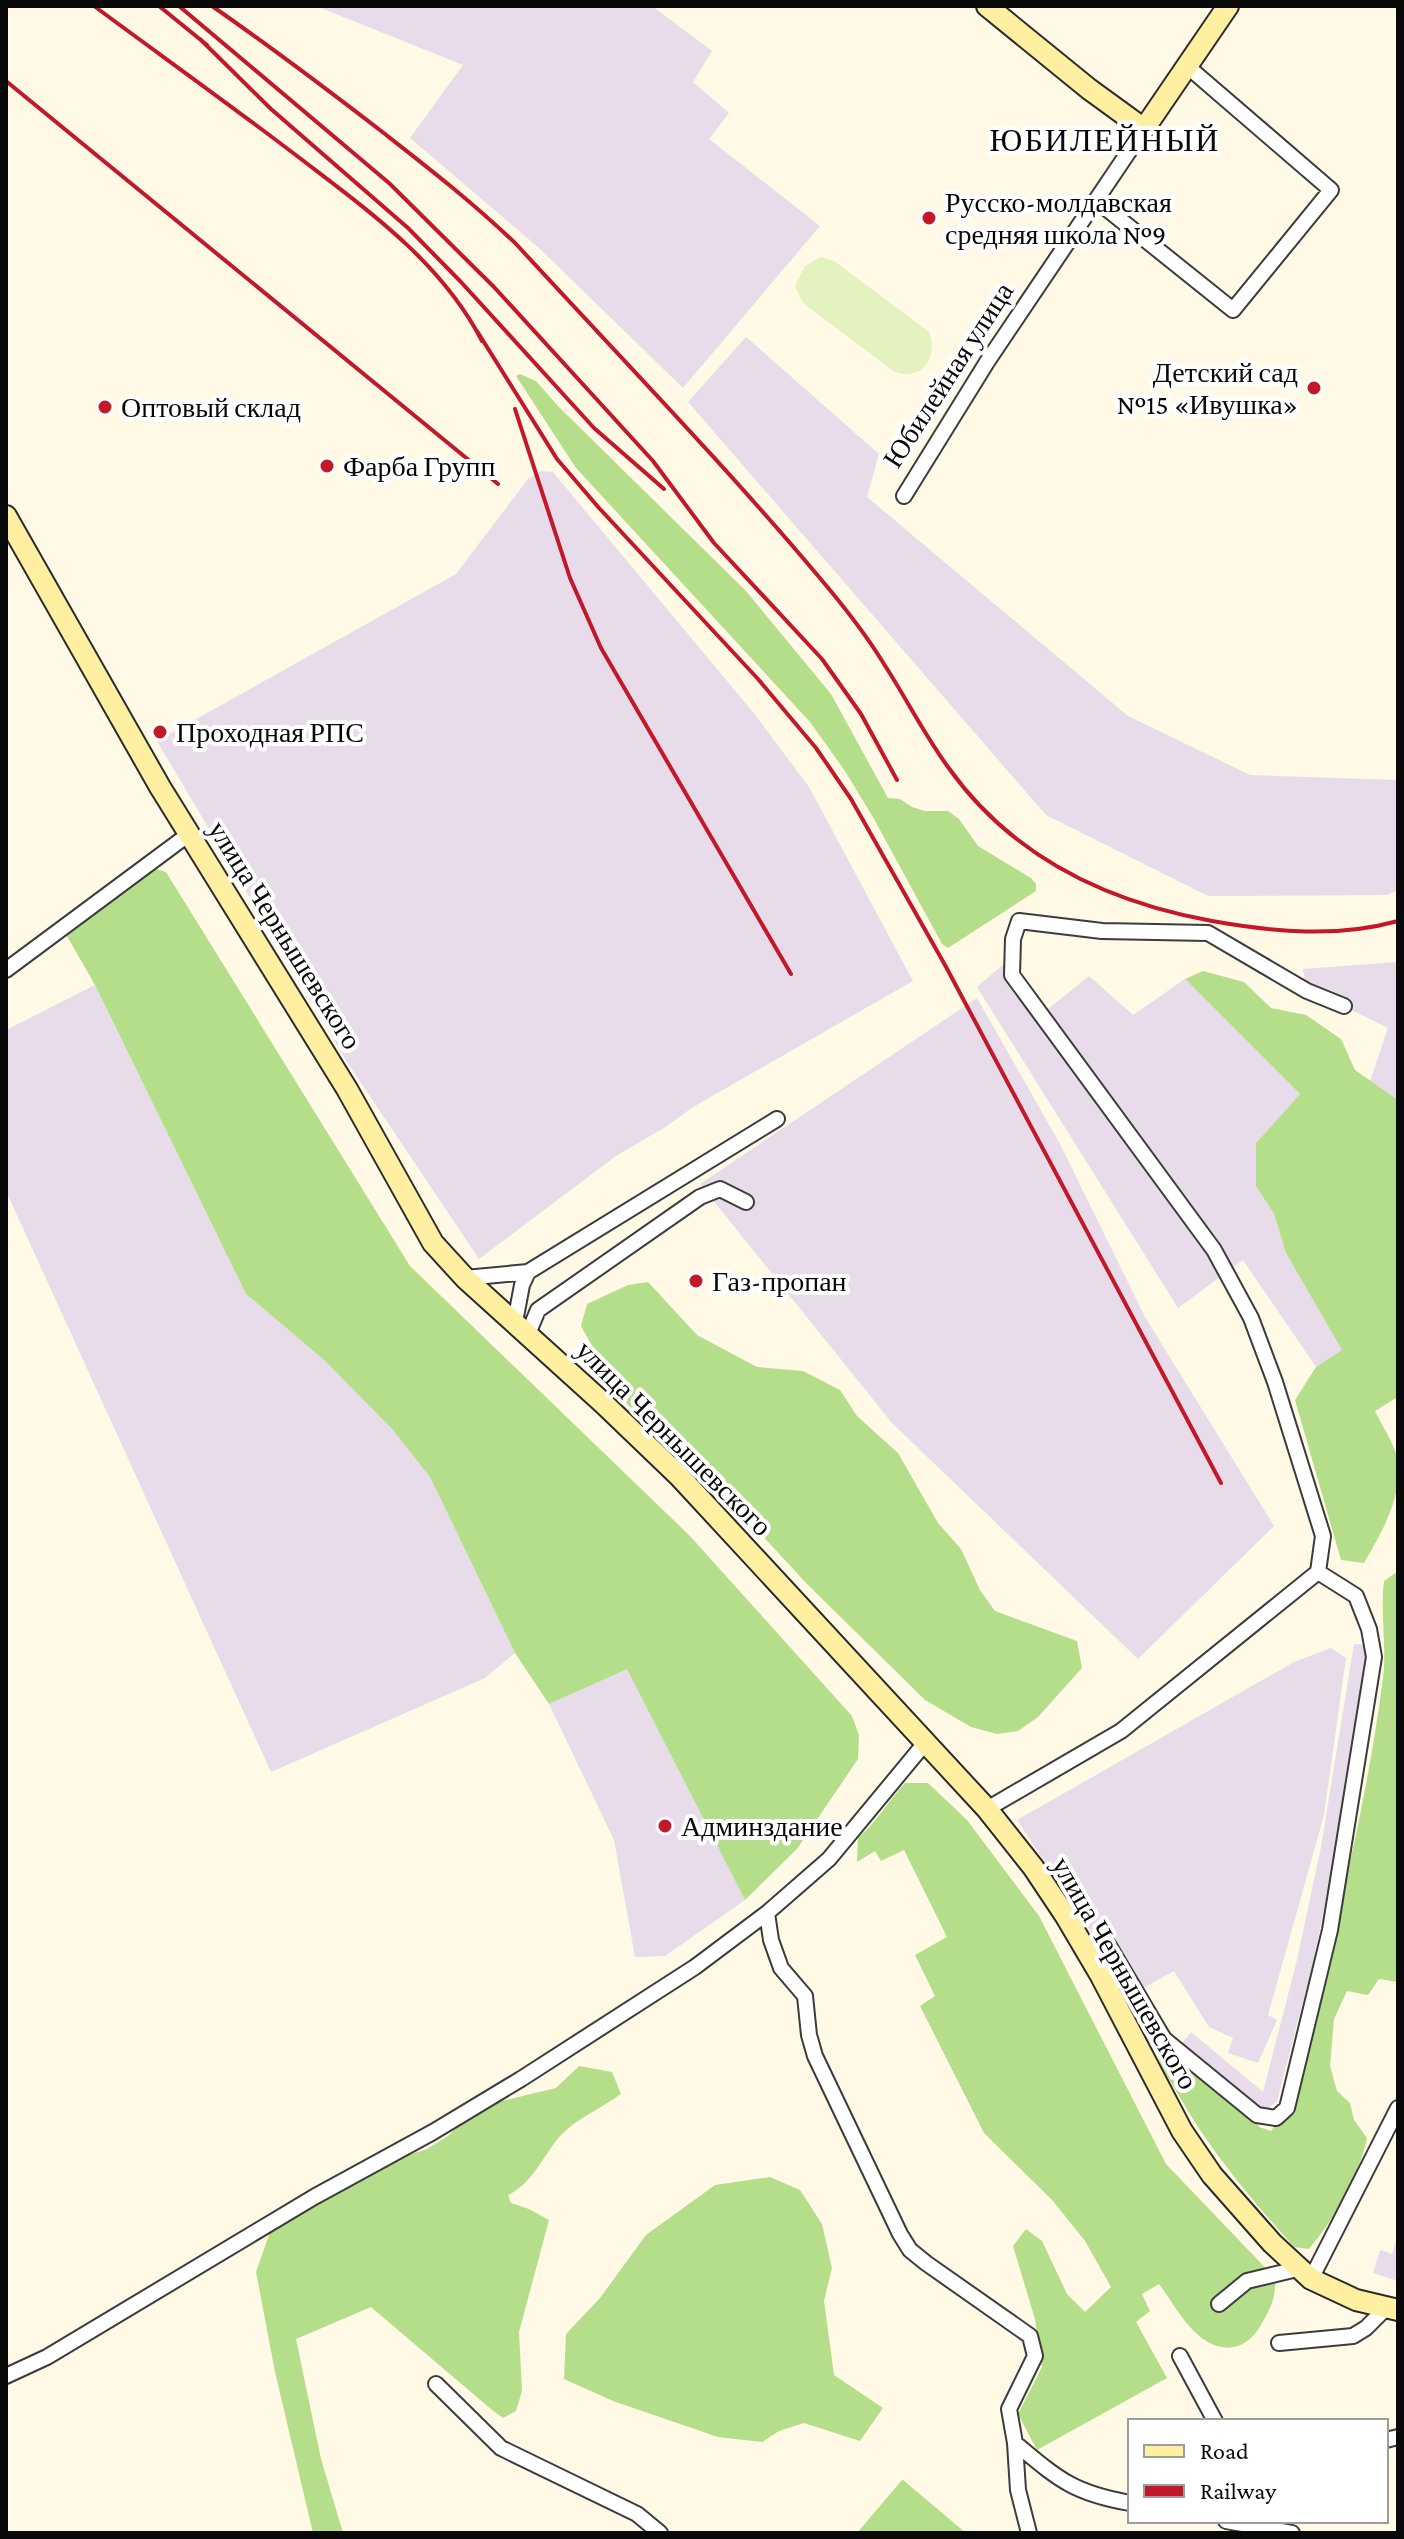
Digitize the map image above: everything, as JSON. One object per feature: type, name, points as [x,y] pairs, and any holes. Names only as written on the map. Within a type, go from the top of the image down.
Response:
[{"type":"main road","points":[[987,6],[1089,89],[1144,129]]},
{"type":"main road","name":"Юбилейная улица","points":[[1144,129],[1228,6]]},
{"type":"main road","name":"улица Чернышевского","points":[[6,516],[189,834],[347,1089],[433,1243],[465,1278],[603,1403],[712,1509],[987,1809],[1033,1867],[1087,1953],[1194,2152],[1212,2175],[1304,2274],[1356,2300],[1392,2309]]},
{"type":"street","points":[[1097,201],[1233,310],[1331,190],[1187,66]]},
{"type":"street","name":"Юбилейная улица","points":[[904,496],[987,362],[1144,129]]},
{"type":"street","points":[[6,970],[189,834]]},
{"type":"street","points":[[987,1809],[1121,1731],[1318,1572],[1323,1536],[1275,1382],[1251,1318],[1214,1250],[1012,975],[1013,939],[1019,921],[1102,931],[1208,933],[1307,991],[1344,1006]]},
{"type":"street","points":[[465,1278],[528,1272],[777,1119]]},
{"type":"street","points":[[522,1328],[538,1310],[700,1197],[720,1189],[746,1202]]},
{"type":"street","points":[[522,1328],[522,1285],[528,1272]]},
{"type":"street","points":[[1087,1953],[1109,1946],[1164,2039],[1257,2115],[1276,2118],[1287,2108],[1330,1930],[1374,1657],[1369,1629],[1356,1596],[1318,1572]]},
{"type":"street","points":[[6,2376],[60,2350],[314,2197],[433,2132],[684,1975],[767,1913],[829,1859],[925,1743]]},
{"type":"street","points":[[767,1913],[771,1940],[781,1968],[805,1996],[815,2056],[900,2234],[910,2250],[926,2263],[1030,2336],[1035,2356],[1009,2409],[1018,2490],[1029,2533]]},
{"type":"street","points":[[1219,2304],[1247,2281],[1304,2274],[1398,2108]]},
{"type":"street","points":[[1279,2343],[1353,2336],[1392,2309]]},
{"type":"street","points":[[1180,2356],[1214,2419]]},
{"type":"street","points":[[436,2384],[501,2448],[637,2514],[660,2533]]},
{"type":"street","points":[[1015,2443],[1058,2479],[1079,2490],[1128,2502]]},
{"type":"street","points":[[1237,2523],[1292,2533]]},
{"type":"shaded area","points":[[316,6],[652,6],[712,51],[693,82],[729,113],[709,139],[820,226],[683,388],[539,248],[410,138],[463,65]]},
{"type":"shaded area","points":[[746,337],[879,454],[867,497],[1128,716],[1250,775],[1398,780],[1398,890],[1387,895],[1208,896],[1046,815],[688,402]]},
{"type":"shaded area","points":[[541,471],[553,472],[753,712],[809,787],[913,981],[693,1107],[616,1156],[479,1259],[345,1059],[157,741],[456,574],[528,479]]},
{"type":"shaded area","points":[[1398,962],[1398,1100],[1370,1081],[1388,1028],[1307,991],[1303,969]]},
{"type":"shaded area","points":[[1004,964],[1048,1009],[1089,976],[1133,1015],[1185,979],[1300,1094],[1256,1143],[1256,1186],[1274,1214],[1286,1253],[1343,1350],[1316,1367],[1243,1260],[1178,1308],[977,987]]},
{"type":"shaded area","points":[[95,985],[246,1294],[324,1360],[392,1429],[430,1477],[515,1653],[485,1678],[271,1772],[6,1191],[6,1030]]},
{"type":"shaded area","points":[[977,998],[1060,1144],[1145,1317],[1274,1526],[1138,1659],[892,1423],[700,1184]]},
{"type":"shaded area","points":[[1354,1644],[1369,1645],[1336,1851],[1313,1963],[1277,2101],[1265,2111],[1181,2044],[1191,2032],[1263,2092],[1297,1960],[1321,1847]]},
{"type":"shaded area","points":[[1331,1648],[1346,1658],[1324,1815],[1268,2015],[1277,2020],[1258,2063],[1228,2053],[1233,2038],[1209,2027],[1174,1971],[1140,1990],[1099,1944],[1017,1820],[1294,1662]]},
{"type":"shaded area","points":[[627,1668],[745,1900],[665,1956],[635,1957],[614,1840],[549,1704]]},
{"type":"shaded area","points":[[1398,2234],[1398,2281],[1373,2273],[1380,2250],[1392,2254]]},
{"type":"green space","points":[[821,257],[834,261],[929,332],[932,350],[926,365],[913,373],[895,372],[803,303],[795,286],[805,266]]},
{"type":"green space","points":[[520,374],[536,381],[746,591],[831,694],[888,798],[900,799],[925,811],[948,811],[959,819],[978,846],[1031,878],[1036,884],[1036,891],[948,948],[942,944],[874,819],[810,722],[576,468],[516,376]]},
{"type":"green space","points":[[154,868],[166,872],[410,1266],[690,1536],[852,1716],[859,1735],[858,1759],[797,1849],[745,1900],[627,1669],[549,1704],[515,1653],[430,1477],[392,1429],[324,1360],[246,1294],[95,985],[67,936]]},
{"type":"green space","points":[[1203,971],[1244,982],[1271,1008],[1306,1015],[1341,1039],[1355,1070],[1398,1100],[1398,1400],[1396,1398],[1375,1411],[1397,1457],[1397,1485],[1390,1513],[1364,1563],[1341,1560],[1295,1400],[1316,1367],[1342,1350],[1286,1253],[1274,1214],[1256,1186],[1256,1143],[1300,1094],[1185,979]]},
{"type":"green space","points":[[648,1282],[697,1335],[757,1367],[803,1371],[840,1390],[857,1416],[898,1453],[938,1523],[961,1549],[980,1590],[995,1611],[1077,1641],[1082,1668],[1038,1717],[1018,1731],[997,1734],[971,1727],[925,1700],[621,1398],[581,1326],[587,1304],[628,1285]]},
{"type":"green space","points":[[1398,1571],[1398,1982],[1379,1979],[1368,1995],[1347,1991],[1334,2019],[1330,2066],[1337,2091],[1350,2103],[1354,2120],[1367,2138],[1352,2183],[1328,2224],[1309,2249],[1294,2247],[1247,2193],[1191,2117],[1163,2069],[1155,2040],[1164,2039],[1255,2113],[1259,2127],[1271,2131],[1287,2108],[1355,1841],[1383,1678],[1384,1581]]},
{"type":"green space","points":[[905,1783],[928,1783],[967,1820],[1039,1916],[1166,2164],[1275,2278],[1272,2303],[1261,2325],[1248,2340],[1232,2347],[1215,2346],[1198,2335],[1159,2284],[1142,2294],[1150,2311],[1136,2322],[1167,2378],[1037,2450],[1018,2414],[1042,2367],[1035,2319],[1013,2246],[1026,2229],[1042,2241],[1067,2294],[1085,2312],[1111,2287],[1085,2241],[1053,2201],[984,2133],[920,2006],[935,1996],[915,1955],[947,1937],[904,1850],[881,1861],[875,1851],[857,1862],[858,1838]]},
{"type":"green space","points":[[579,2066],[612,2072],[621,2094],[568,2128],[525,2183],[508,2195],[511,2203],[549,2220],[519,2332],[522,2391],[516,2411],[503,2418],[371,2307],[296,2339],[321,2459],[343,2533],[313,2533],[275,2372],[256,2272],[271,2229],[372,2167],[427,2149],[448,2136],[477,2107],[556,2088]]},
{"type":"green space","points":[[770,2177],[800,2190],[822,2224],[832,2268],[824,2301],[834,2375],[883,2408],[860,2441],[804,2423],[779,2431],[762,2442],[718,2437],[613,2401],[564,2379],[566,2334],[600,2298],[646,2235],[715,2185]]},
{"type":"green space","points":[[903,2480],[966,2533],[857,2533]]},
{"type":"railway","points":[[94,6],[378,219],[446,287],[482,341]]},
{"type":"railway","points":[[159,6],[207,45]]},
{"type":"railway","points":[[179,6],[389,183],[494,287],[653,461],[714,543],[822,659],[861,714],[897,780]]},
{"type":"railway","points":[[212,6],[402,147],[517,245],[708,451],[819,577],[869,641],[948,767],[1001,826],[1032,850],[1099,887],[1173,913],[1212,921],[1305,932],[1352,930],[1398,921]]},
{"type":"railway","points":[[200,39],[271,109],[408,228],[594,428],[664,489]]},
{"type":"railway","points":[[6,81],[498,484]]},
{"type":"railway","points":[[477,331],[557,459],[758,679],[816,748],[851,799],[945,965],[1221,1483]]},
{"type":"railway","points":[[515,409],[570,578],[601,648],[791,974]]},
{"type":"place","name":"Русско-молдавская средняя школа №9","points":[[929,218]]},
{"type":"place","name":"Детский сад №15 «Ивушка»","points":[[1314,388]]},
{"type":"place","name":"Оптовый склад","points":[[105,407]]},
{"type":"place","name":"Фарба Групп","points":[[327,466]]},
{"type":"place","name":"Проходная РПС","points":[[160,732]]},
{"type":"place","name":"Газ-пропан","points":[[696,1281]]},
{"type":"place","name":"Админздание","points":[[665,1826]]},
{"type":"district","name":"ЮБИЛЕЙНЫЙ","points":[[1105,140]]}]
